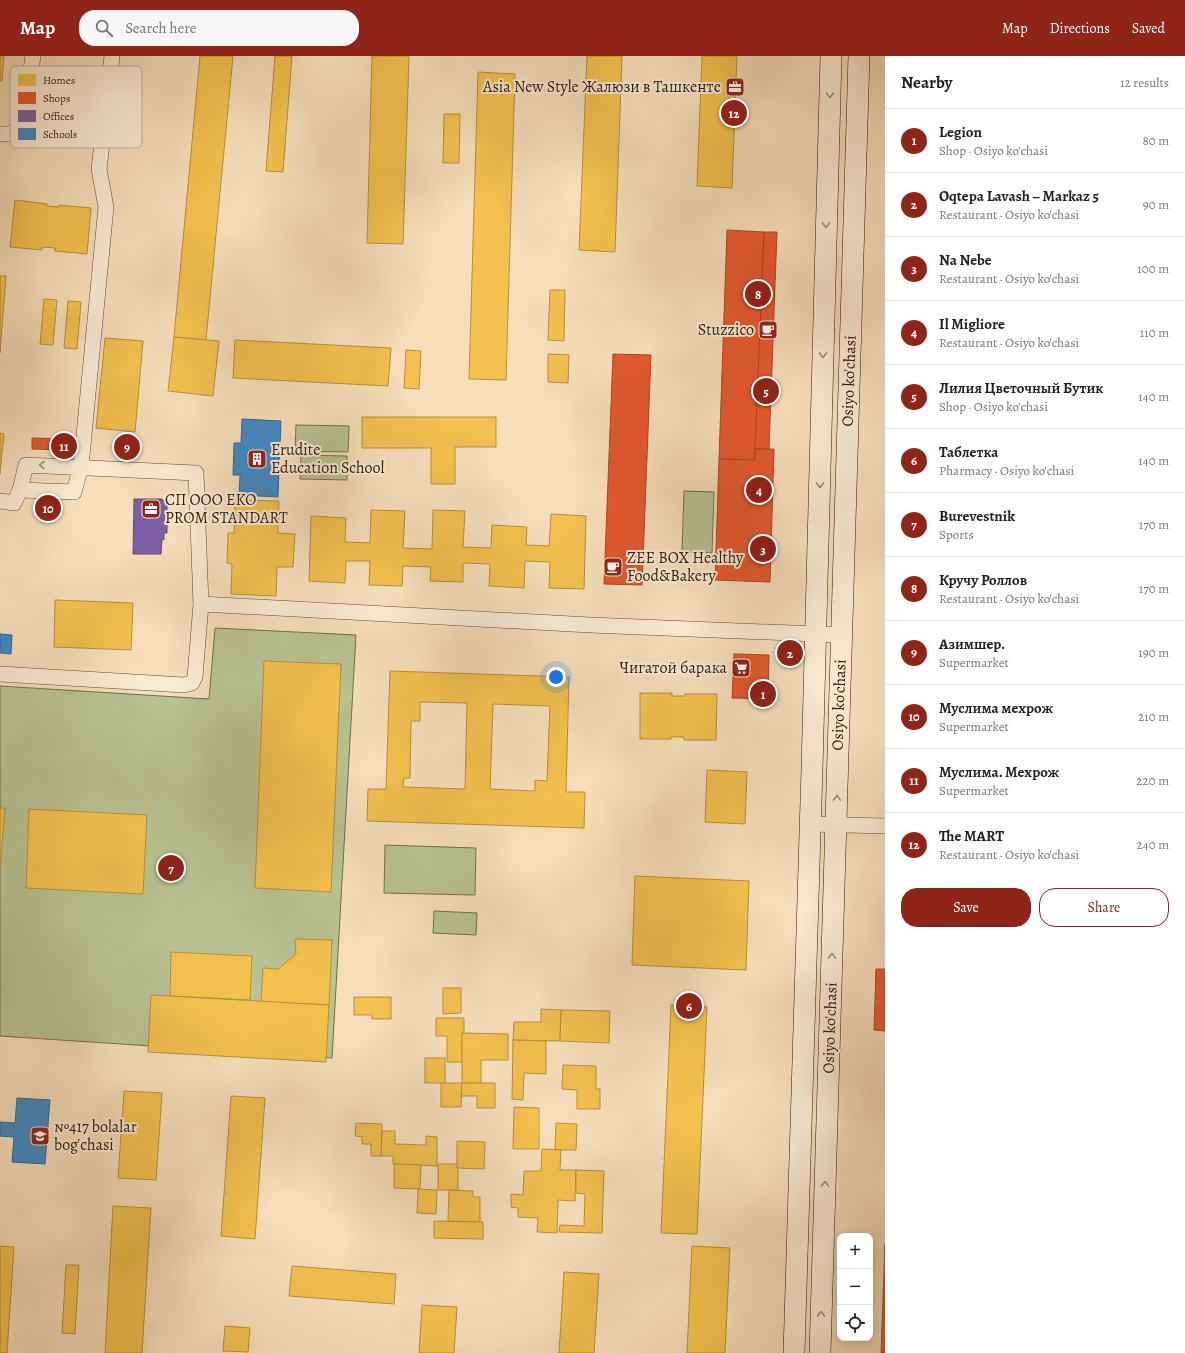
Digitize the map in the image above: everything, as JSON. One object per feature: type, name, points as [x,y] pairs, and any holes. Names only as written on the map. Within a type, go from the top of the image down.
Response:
[{"type":"main road","name":"Osiyo ko'chasi","points":[[794,1353],[816,634],[831,56]]},
{"type":"main road","name":"Osiyo ko'chasi","points":[[820,1353],[858,56]]},
{"type":"street","points":[[32,66],[33,56]]},
{"type":"street","points":[[111,66],[112,56]]},
{"type":"street","points":[[0,134],[10,133]]},
{"type":"street","points":[[20,490],[74,492],[80,466],[106,206],[99,169],[101,148]]},
{"type":"street","points":[[0,501],[14,503],[20,490],[26,465],[80,466],[196,473],[201,604],[195,677],[192,683],[184,685],[0,674]]},
{"type":"street","points":[[201,604],[590,625],[841,634]]},
{"type":"street","points":[[810,824],[885,826]]},
{"type":"green space","points":[[296,425],[349,426],[348,452],[295,451]]},
{"type":"green space","points":[[301,455],[347,456],[347,480],[300,479]]},
{"type":"green space","points":[[684,491],[714,492],[712,553],[682,552]]},
{"type":"green space","points":[[215,628],[356,635],[332,1058],[0,1036],[0,686],[209,699]]},
{"type":"green space","points":[[385,845],[476,848],[475,895],[384,893]]},
{"type":"green space","points":[[434,911],[477,913],[476,935],[433,933]]},
{"type":"building: Homes","points":[[0,56],[4,56],[2,81],[0,81]]},
{"type":"building: Homes","points":[[200,56],[233,56],[206,340],[174,337]]},
{"type":"building: Homes","points":[[275,56],[292,56],[283,172],[266,171]]},
{"type":"building: Homes","points":[[372,56],[409,56],[403,244],[367,243]]},
{"type":"building: Homes","points":[[587,56],[622,56],[615,252],[579,250]]},
{"type":"building: Homes","points":[[702,56],[737,56],[732,188],[697,186]]},
{"type":"building: Homes","points":[[478,72],[515,74],[506,380],[469,379]]},
{"type":"building: Homes","points":[[444,114],[460,114],[459,163],[443,163]]},
{"type":"building: Homes","points":[[15,200],[47,204],[47,206],[59,207],[59,205],[91,208],[87,254],[55,251],[55,248],[42,247],[42,250],[10,247]]},
{"type":"building: Homes","points":[[0,276],[6,276],[0,353]]},
{"type":"building: Homes","points":[[550,290],[565,290],[564,341],[548,340]]},
{"type":"building: Homes","points":[[44,299],[57,300],[53,345],[40,344]]},
{"type":"building: Homes","points":[[68,301],[81,302],[77,349],[64,348]]},
{"type":"building: Homes","points":[[174,337],[219,341],[213,396],[168,391]]},
{"type":"building: Homes","points":[[105,338],[143,341],[135,432],[96,428]]},
{"type":"building: Homes","points":[[235,340],[391,348],[388,386],[233,378]]},
{"type":"building: Homes","points":[[406,350],[421,351],[419,389],[404,388]]},
{"type":"building: Homes","points":[[548,354],[569,355],[568,383],[548,382]]},
{"type":"building: Homes","points":[[362,417],[496,417],[496,447],[455,447],[455,484],[431,484],[431,448],[362,448]]},
{"type":"building: Homes","points":[[0,433],[4,434],[0,474]]},
{"type":"building: Homes","points":[[235,500],[279,501],[278,533],[295,534],[293,567],[277,567],[276,596],[231,594],[232,564],[227,563],[228,533],[234,533]]},
{"type":"building: Homes","points":[[371,510],[405,511],[403,548],[432,549],[433,510],[465,511],[463,547],[491,548],[492,525],[527,527],[526,545],[549,546],[551,514],[586,516],[584,589],[549,588],[550,562],[525,561],[524,588],[489,586],[490,564],[463,563],[463,582],[430,581],[431,567],[403,566],[402,586],[369,585],[370,561],[346,561],[345,583],[309,581],[311,516],[346,518],[345,542],[370,543]]},
{"type":"building: Homes","points":[[55,600],[133,603],[131,650],[54,647]]},
{"type":"building: Homes","points":[[264,661],[341,664],[331,892],[255,888]]},
{"type":"building: Homes","points":[[390,671],[569,677],[566,792],[585,792],[584,828],[367,821],[368,789],[386,789]],"holes":[[[420,702],[467,703],[465,789],[403,787],[404,778],[410,778],[411,721],[420,721]],[[493,704],[550,706],[547,781],[535,780],[535,791],[490,789]]]},
{"type":"building: Homes","points":[[640,693],[672,693],[672,696],[685,696],[685,694],[717,694],[716,740],[684,740],[684,737],[671,737],[671,739],[640,739]]},
{"type":"building: Homes","points":[[707,770],[747,772],[745,824],[705,822]]},
{"type":"building: Homes","points":[[0,808],[5,808],[0,871]]},
{"type":"building: Homes","points":[[29,809],[147,815],[143,894],[26,888]]},
{"type":"building: Homes","points":[[635,876],[749,881],[746,970],[632,965]]},
{"type":"building: Homes","points":[[295,939],[332,940],[329,1005],[261,1002],[263,968],[278,969],[296,954]]},
{"type":"building: Homes","points":[[171,952],[252,956],[250,1000],[170,996]]},
{"type":"building: Homes","points":[[443,988],[461,988],[461,1013],[443,1014]]},
{"type":"building: Homes","points":[[151,995],[329,1005],[326,1062],[148,1052]]},
{"type":"building: Homes","points":[[354,997],[391,997],[391,1019],[372,1019],[372,1015],[354,1015]]},
{"type":"building: Homes","points":[[671,1005],[707,1007],[697,1234],[661,1233]]},
{"type":"building: Homes","points":[[541,1009],[561,1010],[560,1041],[513,1040],[514,1022],[541,1022]]},
{"type":"building: Homes","points":[[561,1010],[610,1011],[609,1043],[560,1041]]},
{"type":"building: Homes","points":[[436,1018],[464,1018],[464,1033],[462,1033],[462,1062],[447,1062],[447,1036],[436,1036]]},
{"type":"building: Homes","points":[[462,1033],[508,1034],[508,1060],[481,1060],[481,1083],[462,1083]]},
{"type":"building: Homes","points":[[513,1040],[546,1041],[546,1074],[524,1073],[523,1100],[512,1099]]},
{"type":"building: Homes","points":[[425,1058],[445,1058],[445,1083],[425,1083]]},
{"type":"building: Homes","points":[[563,1065],[596,1066],[596,1089],[600,1089],[600,1109],[577,1109],[577,1090],[562,1089]]},
{"type":"building: Homes","points":[[441,1083],[462,1083],[461,1107],[441,1107]]},
{"type":"building: Homes","points":[[462,1083],[495,1083],[495,1108],[477,1108],[477,1096],[461,1096]]},
{"type":"building: Homes","points":[[124,1091],[162,1093],[156,1180],[118,1178]]},
{"type":"building: Homes","points":[[231,1096],[265,1098],[255,1239],[221,1236]]},
{"type":"building: Homes","points":[[514,1107],[539,1108],[539,1149],[513,1149]]},
{"type":"building: Homes","points":[[356,1123],[382,1124],[381,1156],[371,1156],[371,1144],[362,1144],[362,1137],[355,1136]]},
{"type":"building: Homes","points":[[556,1123],[577,1124],[576,1150],[555,1150]]},
{"type":"building: Homes","points":[[382,1131],[395,1131],[395,1144],[426,1145],[426,1136],[437,1137],[437,1166],[393,1164],[393,1156],[381,1156]]},
{"type":"building: Homes","points":[[457,1141],[485,1142],[484,1169],[457,1168]]},
{"type":"building: Homes","points":[[542,1149],[561,1150],[560,1170],[576,1170],[575,1201],[558,1200],[557,1233],[537,1232],[538,1218],[518,1217],[518,1208],[511,1207],[511,1194],[523,1195],[524,1171],[541,1171]]},
{"type":"building: Homes","points":[[394,1164],[421,1165],[420,1189],[394,1188]]},
{"type":"building: Homes","points":[[438,1164],[457,1164],[458,1190],[438,1190]]},
{"type":"building: Homes","points":[[576,1170],[604,1171],[602,1233],[559,1232],[560,1225],[584,1226],[585,1194],[576,1193]]},
{"type":"building: Homes","points":[[418,1189],[437,1190],[436,1214],[417,1213]]},
{"type":"building: Homes","points":[[449,1190],[473,1191],[473,1197],[480,1197],[480,1222],[448,1221]]},
{"type":"building: Homes","points":[[113,1206],[151,1208],[142,1353],[105,1353]]},
{"type":"building: Homes","points":[[434,1221],[483,1222],[483,1239],[434,1238]]},
{"type":"building: Homes","points":[[0,1246],[14,1247],[7,1353],[0,1353]]},
{"type":"building: Homes","points":[[692,1246],[730,1248],[725,1353],[687,1353]]},
{"type":"building: Homes","points":[[66,1265],[79,1265],[75,1334],[62,1333]]},
{"type":"building: Homes","points":[[292,1266],[396,1274],[394,1304],[289,1296]]},
{"type":"building: Homes","points":[[564,1272],[599,1274],[594,1353],[559,1353]]},
{"type":"building: Homes","points":[[422,1305],[457,1307],[454,1353],[419,1353]]},
{"type":"building: Homes","points":[[225,1326],[250,1328],[248,1352],[223,1351]]},
{"type":"building: Shops","points":[[727,230],[764,232],[755,460],[719,459]]},
{"type":"building: Shops","points":[[764,232],[777,232],[769,449],[755,449]]},
{"type":"building: Shops","points":[[613,354],[651,355],[642,585],[604,584]]},
{"type":"building: Shops","points":[[32,438],[66,439],[65,450],[32,449]]},
{"type":"building: Shops","points":[[755,449],[774,449],[770,582],[715,580],[719,459],[755,460]]},
{"type":"building: Shops","points":[[734,654],[769,655],[768,699],[732,698]]},
{"type":"building: Shops","points":[[876,969],[885,969],[885,1031],[874,1030]]},
{"type":"building: Shops","points":[[885,1244],[885,1353],[881,1353]]},
{"type":"building: Offices","points":[[134,499],[162,499],[167,504],[167,533],[164,533],[164,540],[162,539],[161,554],[133,554]]},
{"type":"building: Schools","name":"Erudite Education School","points":[[242,419],[281,421],[278,497],[239,495],[240,475],[233,475],[234,443],[241,443]]},
{"type":"building: Schools","points":[[0,634],[12,635],[11,654],[0,653]]},
{"type":"building: Schools","points":[[17,1098],[50,1100],[45,1164],[12,1162],[14,1137],[0,1136],[0,1122],[15,1123]]},
{"type":"place","name":"Asia New Style Жалюзи в Ташкенте","points":[[735,87]]},
{"type":"place","name":"The MART","points":[[734,113]]},
{"type":"place","name":"Кручу Роллов","points":[[758,294]]},
{"type":"place","name":"Stuzzico","points":[[768,330]]},
{"type":"place","name":"Лилия Цветочный Бутик","points":[[766,391]]},
{"type":"place","name":"Муслима. Мехрож","points":[[64,446]]},
{"type":"place","name":"Азимшер.","points":[[127,447]]},
{"type":"place","name":"Erudite Education School","points":[[257,459]]},
{"type":"place","name":"Il Migliore","points":[[759,490]]},
{"type":"place","name":"Муслима мехрож","points":[[48,508]]},
{"type":"place","name":"СП ООО EKO PROM STANDART","points":[[151,509]]},
{"type":"place","name":"Na Nebe","points":[[763,549]]},
{"type":"place","name":"ZEE BOX Healthy Food&Bakery","points":[[613,567]]},
{"type":"place","name":"Oqtepa Lavash – Markaz 5","points":[[790,653]]},
{"type":"place","name":"Чигатой барака","points":[[741,668]]},
{"type":"place","name":"Legion","points":[[763,694]]},
{"type":"place","name":"Burevestnik","points":[[171,868]]},
{"type":"place","name":"Таблетка","points":[[689,1006]]},
{"type":"place","name":"№417 bolalar bog'chasi","points":[[40,1136]]}]
